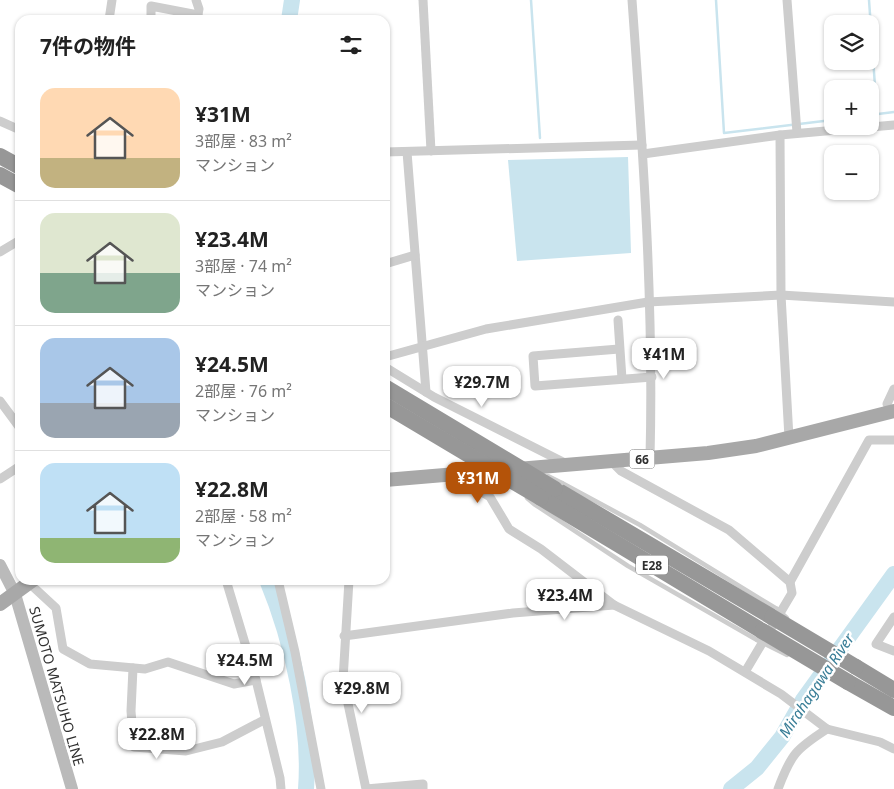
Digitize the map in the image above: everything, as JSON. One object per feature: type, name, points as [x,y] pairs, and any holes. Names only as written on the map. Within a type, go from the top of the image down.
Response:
[{"type":"highway","points":[[0,156],[15,165]]},
{"type":"highway","points":[[0,174],[15,183]]},
{"type":"highway","name":"E28","points":[[390,390],[775,613],[823,649],[850,678],[894,690]]},
{"type":"highway","name":"E28","points":[[390,408],[511,481],[538,501],[760,636],[850,678],[894,708]]},
{"type":"main road","name":"66","points":[[390,480],[708,453],[789,438],[890,408]]},
{"type":"main road","name":"SUMOTO MATSUHO LINE","points":[[0,565],[15,594],[72,789]]},
{"type":"main road","points":[[0,604],[26,585]]},
{"type":"street","points":[[109,15],[112,0]]},
{"type":"street","points":[[196,0],[198,15]]},
{"type":"street","points":[[423,0],[431,151]]},
{"type":"street","points":[[632,0],[643,149],[652,377],[650,458]]},
{"type":"street","points":[[787,0],[796,133]]},
{"type":"street","points":[[151,15],[151,6],[189,15]]},
{"type":"street","points":[[0,121],[15,128]]},
{"type":"street","points":[[390,152],[643,149],[894,125]]},
{"type":"street","points":[[780,135],[781,295],[789,438]]},
{"type":"street","points":[[408,152],[426,392]]},
{"type":"street","points":[[0,252],[15,243]]},
{"type":"street","points":[[390,262],[415,255]]},
{"type":"street","points":[[390,356],[486,329],[648,302],[781,295],[894,302]]},
{"type":"street","points":[[618,320],[622,380]]},
{"type":"street","points":[[619,349],[533,356],[535,386],[652,377]]},
{"type":"street","points":[[390,370],[426,392],[570,466]]},
{"type":"street","points":[[890,408],[894,389]]},
{"type":"street","points":[[0,401],[15,421]]},
{"type":"street","points":[[745,672],[792,593],[790,582],[869,440],[894,440]]},
{"type":"street","points":[[612,462],[621,471],[728,530],[790,582]]},
{"type":"street","points":[[0,479],[15,469]]},
{"type":"street","points":[[451,474],[490,497],[510,529],[541,549],[614,605],[709,651],[781,694],[827,729],[880,742],[894,750]]},
{"type":"street","points":[[35,585],[56,608],[63,649],[90,664],[145,669],[168,662],[234,684],[256,680]]},
{"type":"street","points":[[228,585],[256,680],[281,789]]},
{"type":"street","points":[[279,585],[295,652],[320,789]]},
{"type":"street","points":[[349,585],[342,680],[366,789],[423,784],[423,789]]},
{"type":"street","points":[[344,636],[513,613],[614,605]]},
{"type":"street","points":[[894,617],[876,644],[894,651]]},
{"type":"street","points":[[133,668],[132,711],[134,746],[186,750],[222,742],[264,720]]},
{"type":"street","points":[[778,789],[786,767],[800,747],[827,729]]},
{"type":"lane","points":[[760,636],[793,658]]},
{"type":"lane","points":[[810,667],[850,678]]},
{"type":"water","points":[[628,157],[631,253],[517,261],[508,160]]},
{"type":"waterway","points":[[290,15],[292,0]]},
{"type":"waterway","points":[[531,0],[540,138]]},
{"type":"waterway","points":[[716,0],[724,133],[824,121]]},
{"type":"waterway","points":[[869,0],[875,80]]},
{"type":"waterway","points":[[879,114],[894,112]]},
{"type":"waterway","name":"Mirahagawa River","points":[[731,789],[757,768],[782,737],[803,700],[894,574]]},
{"type":"waterway","points":[[269,585],[292,655],[298,683],[306,737],[306,789]]}]
